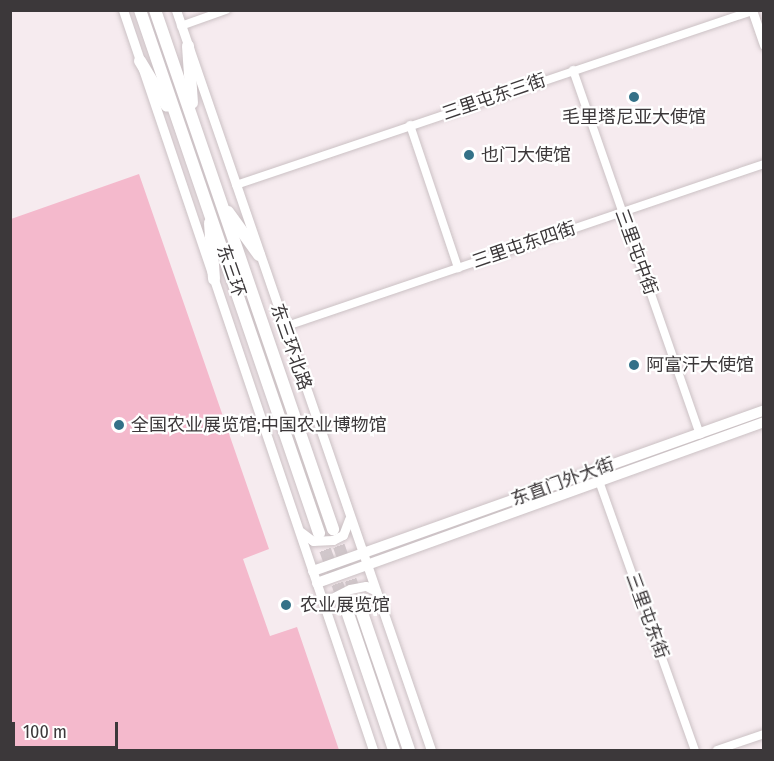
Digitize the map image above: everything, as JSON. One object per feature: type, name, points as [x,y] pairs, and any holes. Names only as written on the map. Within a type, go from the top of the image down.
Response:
[{"type":"highway","name":"东三环","points":[[140,10],[179,128],[215,205],[333,529]]},
{"type":"highway","name":"东三环","points":[[155,10],[194,122],[215,205],[320,533]]},
{"type":"highway","points":[[188,46],[194,122]]},
{"type":"highway","points":[[140,61],[179,128]]},
{"type":"highway","points":[[214,279],[215,205]]},
{"type":"highway","points":[[215,205],[259,255]]},
{"type":"highway","points":[[394,750],[352,606],[409,750]]},
{"type":"main road","name":"东直门外大街","points":[[313,571],[764,410]]},
{"type":"main road","name":"东直门外大街","points":[[317,583],[764,423]]},
{"type":"street","points":[[123,10],[373,750]]},
{"type":"street","name":"东三环北路","points":[[176,10],[431,750]]},
{"type":"street","points":[[181,26],[226,10]]},
{"type":"street","points":[[752,11],[764,45]]},
{"type":"street","name":"三里屯东三街","points":[[236,185],[752,11]]},
{"type":"street","name":"三里屯中街","points":[[573,70],[700,434]]},
{"type":"street","points":[[410,125],[458,268]]},
{"type":"street","name":"三里屯东四街","points":[[284,327],[764,164]]},
{"type":"street","name":"三里屯东街","points":[[599,481],[695,750]]},
{"type":"street","points":[[298,528],[313,541],[333,540],[349,527],[349,512]]},
{"type":"street","points":[[325,609],[330,599],[350,589],[366,586],[376,591]]},
{"type":"street","points":[[717,750],[764,734]]},
{"type":"shaded area","name":"全国农业展览馆;中国农业博物馆","points":[[139,174],[269,549],[243,559],[270,636],[297,627],[339,750],[11,750],[11,219]]},
{"type":"tunnel","points":[[333,529],[359,604]]},
{"type":"tunnel","points":[[319,533],[346,608]]},
{"type":"place","name":"毛里塔尼亚大使馆","points":[[634,97]]},
{"type":"place","name":"也门大使馆","points":[[469,155]]},
{"type":"place","name":"阿富汗大使馆","points":[[634,365]]},
{"type":"place","name":"全国农业展览馆;中国农业博物馆","points":[[119,425]]},
{"type":"place","name":"农业展览馆","points":[[286,605]]}]
